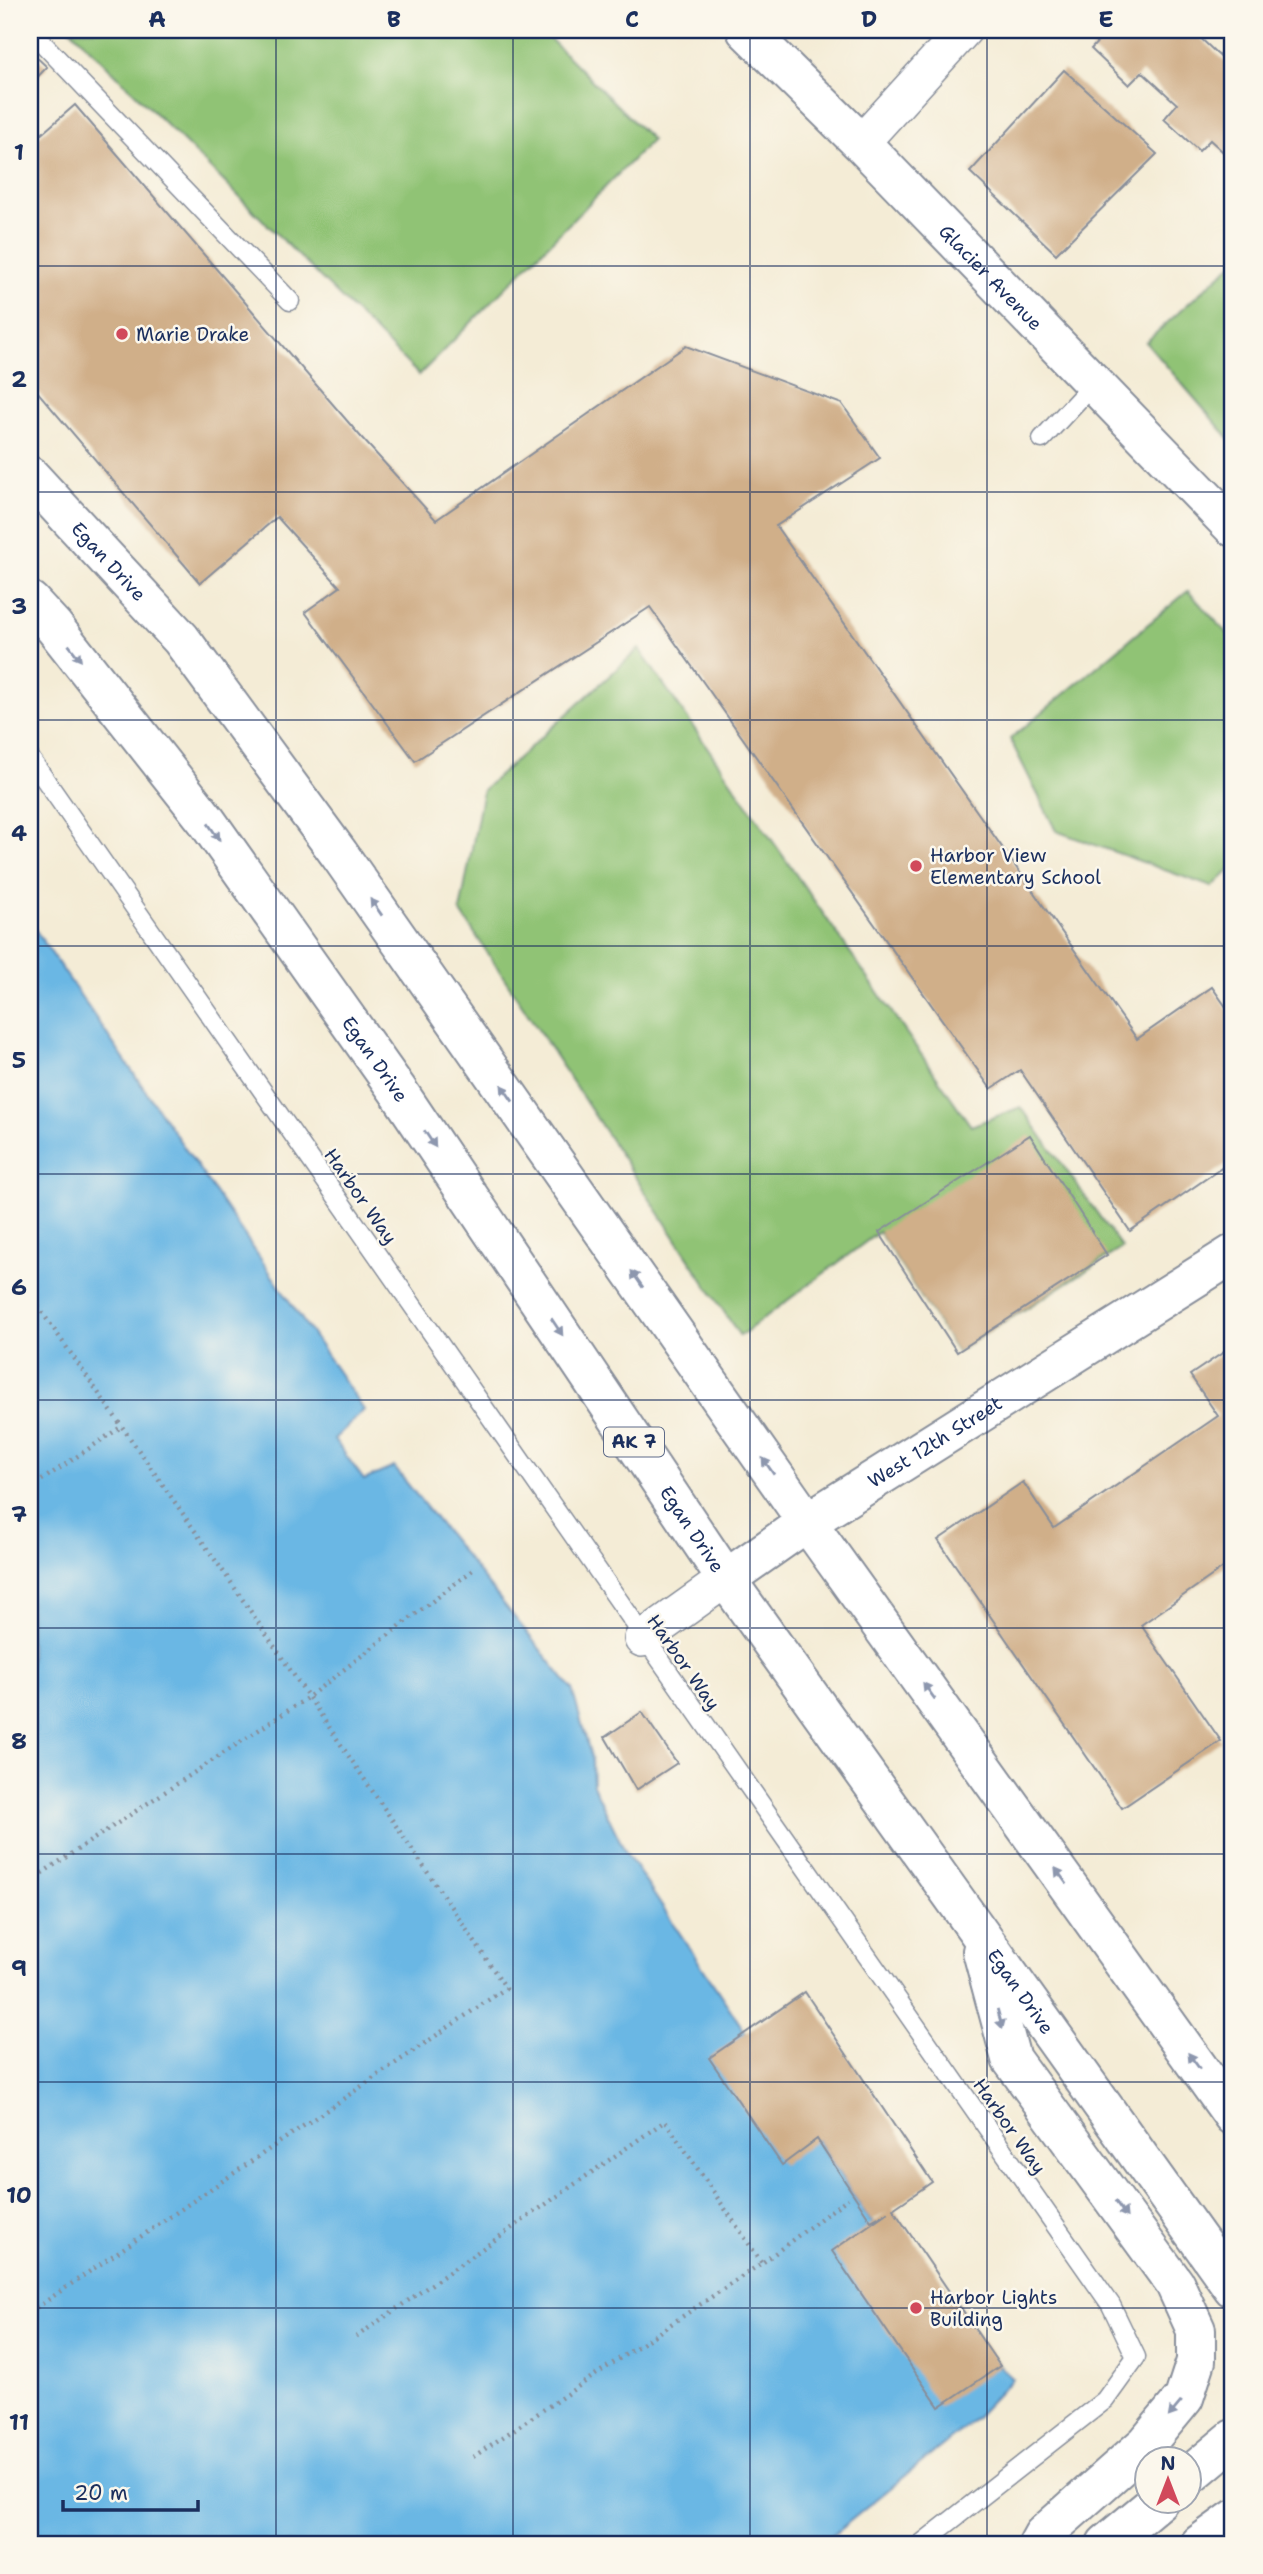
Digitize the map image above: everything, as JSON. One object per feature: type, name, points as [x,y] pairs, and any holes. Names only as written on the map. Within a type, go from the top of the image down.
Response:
[{"type":"main road","name":"Glacier Avenue","points":[[746,30],[861,143],[1233,527]]},
{"type":"main road","name":"Egan Drive","points":[[30,476],[181,639],[339,854],[807,1522],[1233,2116]]},
{"type":"main road","name":"Egan Drive","points":[[30,601],[54,627],[206,820],[398,1091],[726,1579],[1233,2288]]},
{"type":"main road","name":"West 12th Street","points":[[726,1579],[807,1522],[1233,1254]]},
{"type":"main road","points":[[976,1929],[1011,2059],[1175,2284],[1196,2330],[1196,2361],[1184,2398],[1146,2444],[1043,2535],[1038,2544]]},
{"type":"main road","points":[[1204,2463],[1233,2439]]},
{"type":"main road","points":[[1106,2544],[1143,2514]]},
{"type":"main road","points":[[1200,2544],[1233,2519]]},
{"type":"street","points":[[861,143],[964,30]]},
{"type":"street","name":"West 12th Street","points":[[642,1639],[726,1579]]},
{"type":"lane","points":[[30,30],[290,301]]},
{"type":"lane","points":[[1042,439],[1093,384]]},
{"type":"lane","name":"Harbor Way","points":[[30,758],[642,1639],[1111,2305],[1136,2357],[1105,2400],[921,2544]]},
{"type":"path","points":[[30,1295],[506,1988],[30,2312]]},
{"type":"path","points":[[30,1488],[121,1427]]},
{"type":"path","points":[[30,1881],[307,1698],[474,1569]]},
{"type":"path","points":[[356,2337],[665,2121],[762,2263]]},
{"type":"path","points":[[473,2456],[762,2263],[848,2198]]},
{"type":"green space","points":[[71,30],[541,30],[652,140],[419,375]]},
{"type":"green space","points":[[1233,263],[1233,443],[1146,342]]},
{"type":"green space","points":[[1188,591],[1233,640],[1233,867],[1212,887],[1056,831],[1010,739]]},
{"type":"green space","points":[[639,649],[971,1126],[1021,1107],[1122,1248],[957,1352],[879,1232],[740,1336],[460,911],[483,790]]},
{"type":"water","points":[[30,922],[364,1410],[334,1439],[364,1480],[394,1467],[572,1689],[592,1760],[593,1785],[625,1851],[871,2221],[1012,2379],[970,2423],[822,2544],[30,2544]]},
{"type":"building","points":[[1095,30],[1192,30],[1233,69],[1232,160],[1210,140],[1199,151],[1164,119],[1177,104],[1142,72],[1129,85],[1091,49],[1102,37]]},
{"type":"building","points":[[30,51],[47,67],[30,85]]},
{"type":"building","points":[[1064,70],[1157,154],[1056,254],[970,172]]},
{"type":"building","points":[[75,105],[361,437],[436,520],[686,346],[842,404],[880,458],[776,526],[1137,1039],[1212,987],[1233,1017],[1233,1160],[1130,1231],[1020,1070],[991,1089],[650,607],[415,761],[305,612],[340,587],[277,517],[200,583],[30,383],[30,144]]},
{"type":"building","points":[[1030,1135],[1107,1255],[957,1352],[879,1232]]},
{"type":"building","points":[[1233,1346],[1233,1561],[1141,1625],[1221,1741],[1122,1808],[938,1540],[1023,1482],[1054,1528],[1218,1416],[1190,1375]]},
{"type":"building","points":[[642,1712],[677,1763],[636,1790],[605,1737]]},
{"type":"building","points":[[805,1992],[932,2182],[893,2209],[1000,2366],[939,2407],[832,2251],[888,2212],[871,2221],[817,2139],[782,2165],[709,2058]]},
{"type":"place","name":"Marie Drake","points":[[122,334]]},
{"type":"place","name":"Harbor View Elementary School","points":[[916,866]]},
{"type":"place","name":"Harbor Lights Building","points":[[916,2308]]}]
